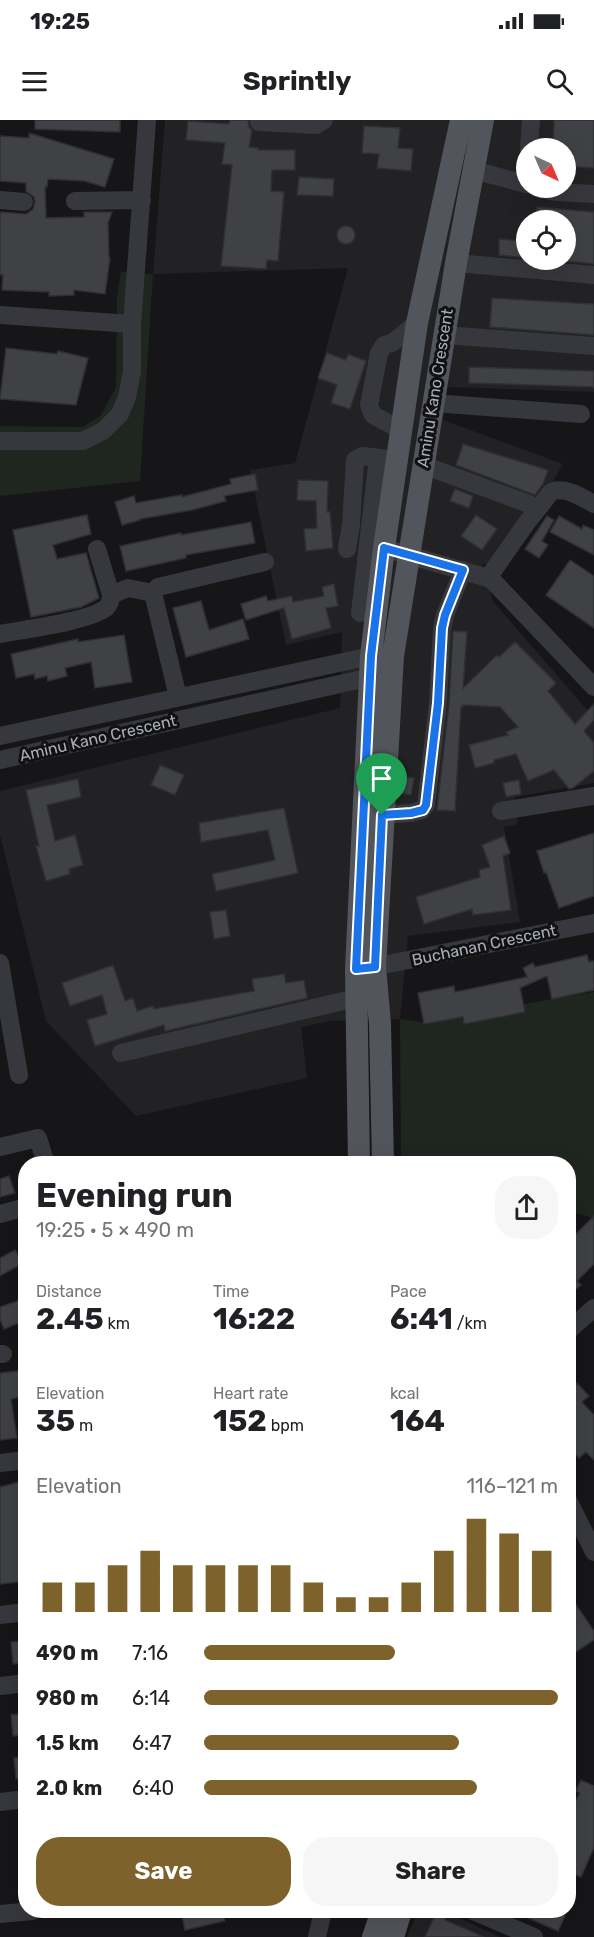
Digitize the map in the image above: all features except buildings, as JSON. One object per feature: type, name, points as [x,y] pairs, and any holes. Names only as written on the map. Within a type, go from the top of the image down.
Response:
[{"type":"main road","name":"Aminu Kano Crescent","points":[[359,1156],[356,998],[366,968],[382,815],[380,535],[387,459],[401,430],[417,323],[460,120]]},
{"type":"main road","name":"Aminu Kano Crescent","points":[[383,1156],[380,1024],[366,968],[382,666],[408,554],[456,264],[483,120]]},
{"type":"main road","points":[[373,1937],[379,1918]]},
{"type":"main road","points":[[393,1937],[399,1918]]},
{"type":"street","points":[[0,441],[83,441],[103,432],[120,414],[127,398],[132,372],[132,324],[147,120]]},
{"type":"street","points":[[259,122],[316,125],[324,120]]},
{"type":"street","points":[[530,138],[531,120]]},
{"type":"street","points":[[473,170],[516,181]]},
{"type":"street","points":[[576,193],[594,194]]},
{"type":"street","points":[[0,200],[24,202]]},
{"type":"street","points":[[75,201],[142,200]]},
{"type":"street","points":[[456,264],[594,275]]},
{"type":"street","points":[[0,315],[132,324]]},
{"type":"street","points":[[401,430],[373,415],[369,405],[379,352],[384,345],[392,343],[417,323]]},
{"type":"street","points":[[444,335],[594,346]]},
{"type":"street","points":[[433,403],[581,414]]},
{"type":"street","points":[[347,549],[355,460],[362,456],[387,459]]},
{"type":"street","points":[[423,465],[529,504]]},
{"type":"street","points":[[488,578],[551,492],[557,489],[565,490],[594,504]]},
{"type":"street","points":[[360,613],[380,535],[408,554],[488,578],[497,584],[594,687]]},
{"type":"street","points":[[0,634],[87,617],[106,608],[111,595],[97,549]]},
{"type":"street","points":[[153,593],[158,587],[265,562]]},
{"type":"street","points":[[382,815],[411,813],[423,810],[426,805],[438,703],[442,628],[463,570]]},
{"type":"street","points":[[111,595],[128,588],[153,593]]},
{"type":"street","points":[[153,593],[178,697]]},
{"type":"street","name":"Aminu Kano Crescent","points":[[0,736],[178,697],[382,666]]},
{"type":"street","name":"Aminu Kano Crescent","points":[[0,760],[382,666]]},
{"type":"street","points":[[501,811],[594,796]]},
{"type":"street","name":"Buchanan Crescent","points":[[366,968],[594,923]]},
{"type":"street","points":[[0,963],[19,1075]]},
{"type":"street","points":[[121,1053],[356,998]]},
{"type":"street","points":[[0,1147],[38,1138],[44,1156]]},
{"type":"street","points":[[0,1214],[18,1209]]},
{"type":"street","points":[[576,1323],[594,1308]]},
{"type":"street","points":[[0,1463],[18,1461]]},
{"type":"street","points":[[576,1516],[594,1552]]},
{"type":"street","points":[[0,1615],[18,1613]]},
{"type":"street","points":[[0,1686],[18,1684]]},
{"type":"street","points":[[0,1802],[18,1799]]},
{"type":"street","points":[[0,1914],[18,1912]]},
{"type":"street","points":[[317,1937],[321,1918]]},
{"type":"street","points":[[489,1918],[534,1937]]},
{"type":"shaded area","points":[[165,120],[594,120],[594,392],[448,387],[443,420],[563,464],[502,569],[482,563],[493,601],[594,718],[594,783],[515,797],[518,824],[504,827],[520,922],[408,936],[400,1019],[331,1021],[301,1027],[307,1078],[136,1116],[46,1021],[0,835],[0,791],[340,708],[342,632],[286,645],[250,470],[295,463],[348,268],[153,274]]},
{"type":"shaded area","points":[[121,272],[153,274],[140,481],[0,496],[0,426],[83,427],[101,415],[116,387],[117,296]]},
{"type":"shaded area","points":[[594,992],[594,1218],[576,1213],[576,1156],[401,1156],[400,1019],[420,1022]]},
{"type":"shaded area","points":[[415,1918],[459,1918],[500,1937],[407,1937]]},
{"type":"route","points":[[384,548],[463,570],[442,628],[438,703],[426,805],[423,810],[411,813],[382,815],[375,967],[356,969],[371,656],[384,548]]}]
